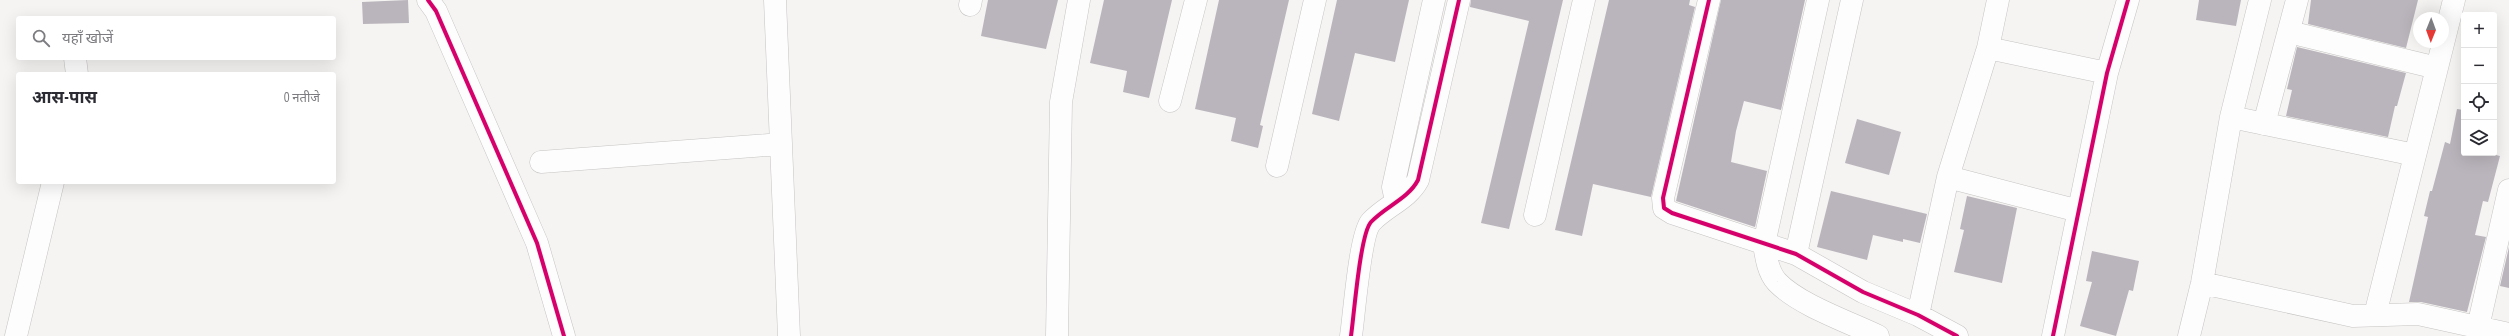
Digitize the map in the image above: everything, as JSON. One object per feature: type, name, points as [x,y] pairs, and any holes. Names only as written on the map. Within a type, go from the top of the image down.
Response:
[{"type":"street","points":[[428,0],[436,11],[537,243],[564,336]]},
{"type":"street","points":[[775,0],[788,336]]},
{"type":"street","points":[[1057,336],[1061,102],[1079,0]]},
{"type":"street","points":[[1170,101],[1196,0]]},
{"type":"street","points":[[1277,166],[1315,0]]},
{"type":"street","points":[[1396,201],[1393,187],[1434,0]]},
{"type":"street","points":[[1351,336],[1364,240],[1370,223],[1396,201],[1412,192],[1418,180],[1459,0]]},
{"type":"street","points":[[1536,215],[1584,0]]},
{"type":"street","points":[[1709,0],[1663,198],[1664,208],[1796,254],[1863,292],[1918,315],[1957,336]]},
{"type":"street","points":[[1818,0],[1764,244],[1768,265],[1776,281],[1794,296],[1878,336]]},
{"type":"street","points":[[1796,254],[1852,0]]},
{"type":"street","points":[[1918,315],[1948,177],[1988,48],[1998,0]]},
{"type":"street","points":[[2053,336],[2107,74],[2128,0]]},
{"type":"street","points":[[2189,336],[2202,283],[2231,117],[2260,0]]},
{"type":"street","points":[[2264,124],[2297,0]]},
{"type":"street","points":[[2375,315],[2454,0]]},
{"type":"street","points":[[2289,32],[2437,68]]},
{"type":"street","points":[[1988,48],[2107,74]]},
{"type":"street","points":[[75,60],[77,72]]},
{"type":"street","points":[[2231,117],[2416,155]]},
{"type":"street","points":[[542,162],[781,144]]},
{"type":"street","points":[[1948,177],[2080,210]]},
{"type":"street","points":[[16,336],[54,184]]},
{"type":"street","points":[[2477,332],[2509,190]]},
{"type":"street","points":[[2202,283],[2353,316],[2418,314],[2477,332],[2509,334]]},
{"type":"building","points":[[408,0],[409,23],[363,24],[362,2]]},
{"type":"building","points":[[988,0],[1058,0],[1046,49],[981,36]]},
{"type":"building","points":[[1104,0],[1172,0],[1149,98],[1123,92],[1127,71],[1090,63]]},
{"type":"building","points":[[1219,0],[1289,0],[1260,125],[1263,126],[1258,148],[1231,141],[1236,118],[1195,109]]},
{"type":"building","points":[[1337,0],[1409,0],[1395,62],[1355,53],[1339,121],[1312,114]]},
{"type":"building","points":[[1471,0],[1563,0],[1509,229],[1481,223],[1529,21],[1470,7]]},
{"type":"building","points":[[1609,0],[1690,0],[1689,5],[1695,7],[1651,197],[1593,184],[1582,236],[1555,230]]},
{"type":"building","points":[[1721,0],[1805,0],[1781,110],[1744,101],[1736,131],[1731,162],[1767,171],[1755,227],[1676,201]]},
{"type":"building","points":[[2199,0],[2241,0],[2236,26],[2196,20]]},
{"type":"building","points":[[2311,0],[2418,0],[2415,12],[2413,12],[2413,20],[2406,48],[2308,24]]},
{"type":"building","points":[[2297,47],[2406,73],[2397,106],[2395,106],[2388,137],[2286,116],[2292,90],[2287,89]]},
{"type":"building","points":[[2457,109],[2461,110],[2461,156],[2500,156],[2488,202],[2483,201],[2475,235],[2486,237],[2467,312],[2421,302],[2409,302],[2428,217],[2424,216],[2430,191],[2432,191],[2445,142],[2450,144]]},
{"type":"building","points":[[1857,119],[1901,132],[1889,175],[1845,163]]},
{"type":"building","points":[[1831,191],[1927,214],[1920,243],[1903,239],[1903,242],[1873,235],[1867,260],[1817,247]]},
{"type":"building","points":[[1967,196],[2017,208],[2002,283],[1954,272],[1964,230],[1960,229]]},
{"type":"building","points":[[2509,247],[2509,288],[2500,286]]},
{"type":"building","points":[[2092,251],[2139,261],[2133,291],[2129,290],[2116,336],[2080,326],[2092,282],[2086,281]]},
{"type":"cycle path","points":[[428,0],[436,11],[537,243],[564,336]]},
{"type":"cycle path","points":[[1351,336],[1358,276],[1367,230],[1371,222],[1377,216],[1409,192],[1418,180],[1459,0]]},
{"type":"cycle path","points":[[1709,0],[1663,198],[1664,208],[1672,213],[1796,254],[1863,292],[1918,315],[1957,336]]},
{"type":"cycle path","points":[[2053,336],[2107,73],[2128,0]]}]
